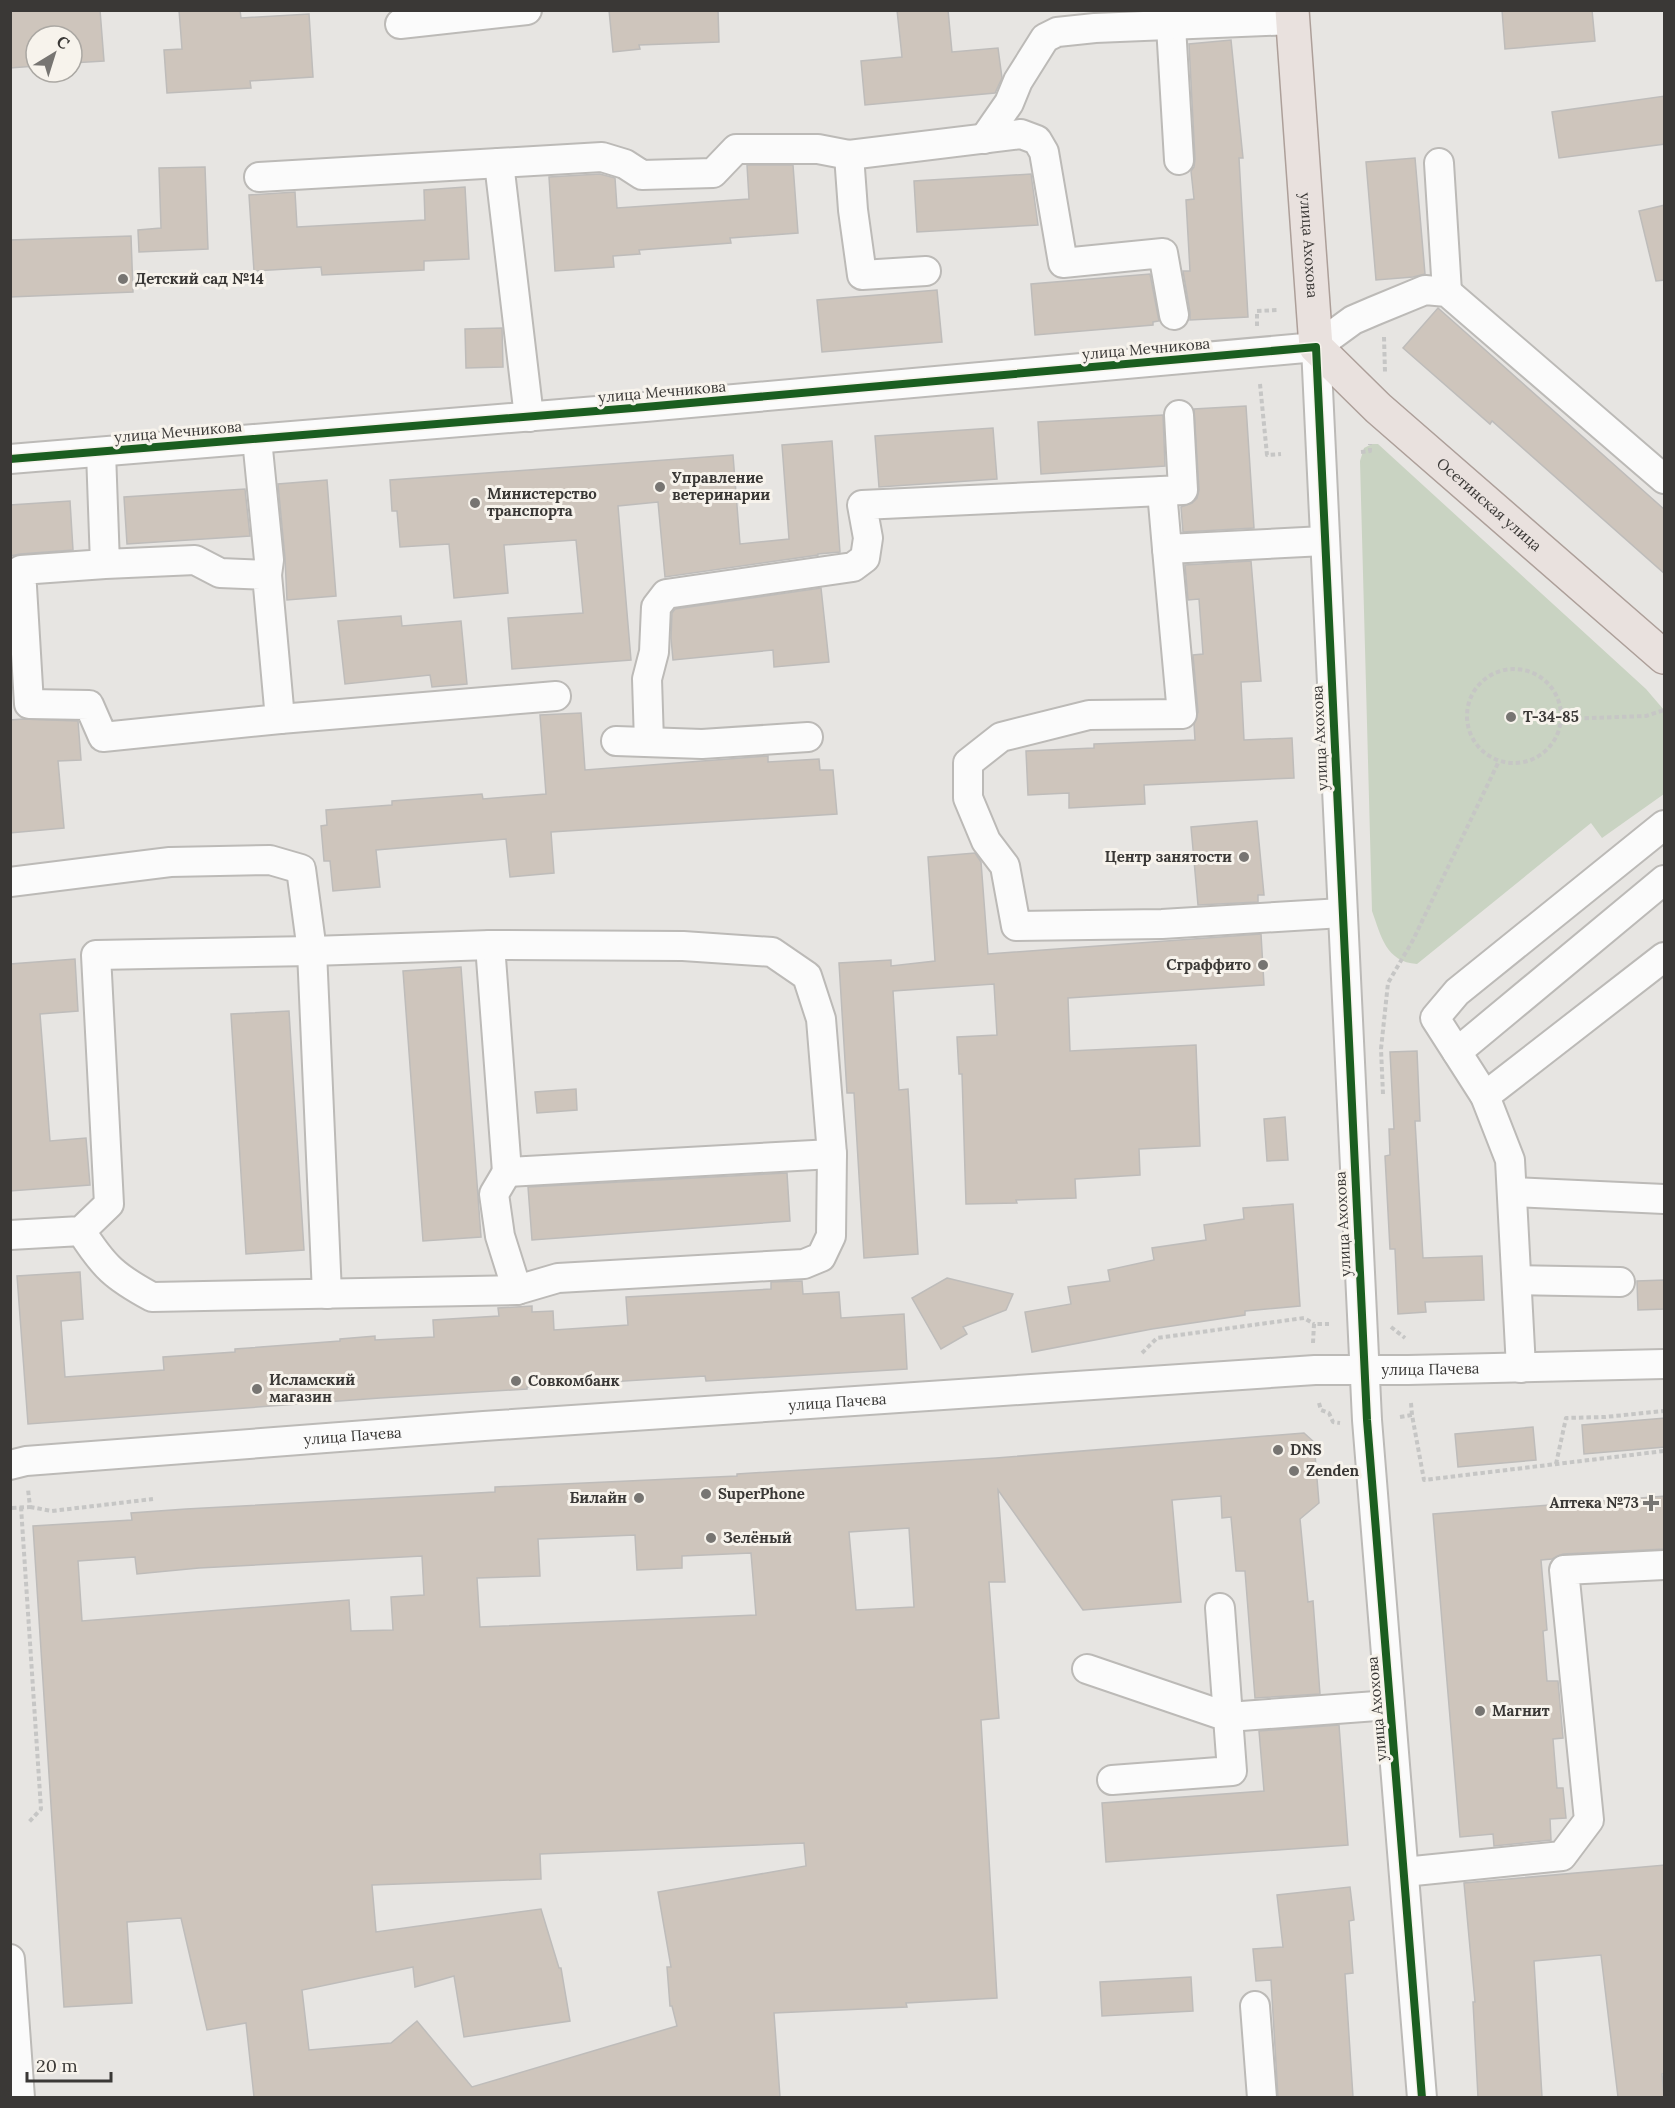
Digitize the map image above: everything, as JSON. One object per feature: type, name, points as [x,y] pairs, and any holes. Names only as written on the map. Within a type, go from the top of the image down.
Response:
[{"type":"main road","name":"улица Ахохова","points":[[1292,15],[1316,347]]},
{"type":"main road","name":"Осетинская улица","points":[[1316,347],[1378,408],[1665,657]]},
{"type":"street","points":[[400,24],[527,10]]},
{"type":"street","points":[[984,139],[1009,103],[1018,81],[1045,38],[1057,32],[1095,28],[1171,26],[1292,15]]},
{"type":"street","points":[[1171,26],[1179,160]]},
{"type":"street","points":[[259,177],[603,157],[625,164],[642,175],[713,173],[736,149],[818,149],[849,155],[1021,134],[1037,140],[1044,152],[1063,263],[1163,253],[1174,315]]},
{"type":"street","points":[[849,155],[853,210],[862,275],[926,271]]},
{"type":"street","points":[[499,163],[529,417]]},
{"type":"street","points":[[1439,163],[1447,292]]},
{"type":"street","points":[[1316,347],[1353,320],[1374,311],[1425,290],[1447,292],[1665,478]]},
{"type":"street","name":"улица Мечникова","points":[[10,459],[529,417],[1316,347]]},
{"type":"street","name":"улица Ахохова","points":[[1316,347],[1368,1432],[1422,2097]]},
{"type":"street","points":[[649,742],[647,679],[654,652],[656,607],[666,594],[853,567],[865,558],[868,538],[862,505],[1183,490],[1179,415]]},
{"type":"street","points":[[257,439],[269,560],[267,575],[280,720]]},
{"type":"street","points":[[100,452],[105,564]]},
{"type":"street","points":[[1162,491],[1182,714],[1089,715],[1001,737],[968,763],[968,798],[986,841],[1005,866],[1016,926],[1162,924],[1342,913]]},
{"type":"street","points":[[1167,549],[1324,541]]},
{"type":"street","points":[[267,575],[220,573],[195,560],[21,570],[29,704],[89,705],[103,737],[556,696]]},
{"type":"street","points":[[616,741],[702,744],[808,738]]},
{"type":"street","points":[[1521,1368],[1510,1160],[1485,1096],[1435,1018],[1457,992],[1665,825]]},
{"type":"street","points":[[10,882],[170,862],[270,860],[301,869],[312,951],[327,1293]]},
{"type":"street","points":[[1457,1052],[1665,880]]},
{"type":"street","points":[[490,945],[507,1172],[494,1194],[500,1236],[517,1290]]},
{"type":"street","points":[[10,1235],[81,1231],[109,1204],[96,955],[490,945],[683,946],[772,952],[807,976],[821,1019],[832,1154],[831,1236],[821,1257],[804,1264],[558,1278],[517,1290],[152,1298],[121,1280],[99,1259],[81,1231]]},
{"type":"street","points":[[1485,1096],[1665,957]]},
{"type":"street","points":[[507,1172],[832,1154]]},
{"type":"street","points":[[1512,1192],[1665,1199]]},
{"type":"street","points":[[1517,1280],[1620,1282]]},
{"type":"street","name":"улица Пачева","points":[[10,1465],[48,1460],[554,1422],[1315,1370],[1665,1364]]},
{"type":"street","points":[[1404,1872],[1562,1856],[1589,1820],[1564,1570],[1665,1565]]},
{"type":"street","points":[[1112,1780],[1232,1771],[1220,1608]]},
{"type":"street","points":[[1087,1669],[1228,1717],[1390,1705]]},
{"type":"street","points":[[10,1959],[20,2097]]},
{"type":"street","points":[[1255,2006],[1262,2097]]},
{"type":"path","points":[[1258,336],[1257,311],[1277,310]]},
{"type":"path","points":[[1384,331],[1385,376]]},
{"type":"path","points":[[1260,384],[1267,456],[1281,454]]},
{"type":"path","points":[[1361,452],[1370,451],[1370,444]]},
{"type":"path","points":[[1521,668],[1546,681],[1555,692],[1562,719],[1551,746],[1540,756],[1527,762],[1513,764],[1486,755],[1476,745],[1469,733],[1466,719],[1467,705],[1472,692],[1487,677],[1507,669],[1521,668]]},
{"type":"path","points":[[1562,719],[1646,716],[1665,710]]},
{"type":"path","points":[[1383,1044],[1388,983],[1413,940],[1499,761]]},
{"type":"path","points":[[1389,1317],[1391,1327],[1405,1338]]},
{"type":"path","points":[[1141,1353],[1157,1338],[1304,1318],[1314,1324],[1329,1324]]},
{"type":"path","points":[[1313,1349],[1314,1324]]},
{"type":"path","points":[[1319,1403],[1321,1410],[1329,1413],[1333,1422],[1341,1423]]},
{"type":"path","points":[[1411,1403],[1424,1480],[1665,1451]]},
{"type":"path","points":[[1556,1464],[1566,1418],[1665,1411]]},
{"type":"path","points":[[1400,1417],[1412,1415]]},
{"type":"path","points":[[28,1489],[30,1507]]},
{"type":"path","points":[[12,1509],[30,1507],[52,1511],[153,1499]]},
{"type":"path","points":[[21,1508],[41,1809],[28,1824]]},
{"type":"green space","points":[[1378,444],[1646,689],[1664,710],[1664,794],[1602,838],[1591,823],[1417,964],[1398,958],[1386,946],[1372,911],[1360,461],[1364,448]]},
{"type":"building","points":[[10,10],[100,10],[104,61],[84,62],[84,24],[24,24],[24,67],[10,68]]},
{"type":"building","points":[[179,10],[240,10],[241,18],[309,14],[313,77],[250,81],[251,88],[167,93],[164,50],[182,49]]},
{"type":"building","points":[[609,10],[718,10],[719,42],[639,45],[640,49],[613,52]]},
{"type":"building","points":[[897,10],[948,10],[952,52],[998,48],[1002,78],[995,93],[865,105],[861,61],[902,57]]},
{"type":"building","points":[[1502,10],[1592,10],[1595,41],[1505,49]]},
{"type":"building","points":[[1231,40],[1243,158],[1239,158],[1248,317],[1190,320],[1183,271],[1190,271],[1186,200],[1194,199],[1191,171],[1195,159],[1189,44]]},
{"type":"building","points":[[1665,96],[1665,144],[1559,158],[1552,112]]},
{"type":"building","points":[[1415,158],[1425,274],[1376,280],[1366,162]]},
{"type":"building","points":[[747,165],[793,165],[798,233],[730,238],[731,243],[639,250],[640,254],[613,256],[614,267],[555,271],[549,177],[600,174],[615,178],[617,208],[749,199]]},
{"type":"building","points":[[205,167],[208,249],[139,252],[138,230],[161,228],[159,168]]},
{"type":"building","points":[[1031,174],[1038,225],[917,232],[914,181]]},
{"type":"building","points":[[465,187],[469,259],[424,261],[424,270],[322,275],[321,267],[254,271],[249,195],[295,192],[297,227],[425,220],[424,190]]},
{"type":"building","points":[[1665,205],[1665,280],[1656,281],[1639,211]]},
{"type":"building","points":[[131,236],[133,292],[10,297],[10,240]]},
{"type":"building","points":[[1150,274],[1159,321],[1153,322],[1153,325],[1035,335],[1031,284]]},
{"type":"building","points":[[937,290],[942,342],[822,352],[817,300]]},
{"type":"building","points":[[1438,308],[1665,510],[1665,574],[1492,421],[1490,424],[1403,348]]},
{"type":"building","points":[[502,328],[503,367],[466,368],[465,329]]},
{"type":"building","points":[[1246,406],[1254,528],[1183,532],[1181,507],[1192,503],[1197,498],[1199,490],[1194,409]]},
{"type":"building","points":[[1163,415],[1165,466],[1041,474],[1038,422]]},
{"type":"building","points":[[993,428],[997,479],[879,487],[875,436]]},
{"type":"building","points":[[832,441],[840,552],[665,577],[658,502],[618,506],[631,660],[512,669],[508,618],[583,613],[576,540],[504,545],[508,593],[454,598],[449,544],[400,547],[397,511],[392,511],[390,480],[733,455],[740,544],[789,539],[782,445]]},
{"type":"building","points":[[327,480],[336,596],[287,600],[278,484]]},
{"type":"building","points":[[245,489],[250,536],[127,544],[124,497]]},
{"type":"building","points":[[70,501],[73,550],[10,556],[10,505]]},
{"type":"building","points":[[1251,561],[1261,681],[1241,682],[1244,740],[1292,738],[1294,778],[1144,785],[1145,804],[1069,808],[1069,793],[1028,795],[1026,751],[1094,748],[1094,744],[1195,740],[1194,724],[1198,712],[1193,655],[1203,654],[1199,599],[1188,600],[1185,565]]},
{"type":"building","points":[[821,588],[829,662],[774,667],[773,650],[673,660],[671,638],[672,613],[675,609]]},
{"type":"building","points":[[401,616],[402,626],[461,621],[467,684],[432,687],[430,675],[345,684],[338,621]]},
{"type":"building","points":[[581,713],[585,770],[768,756],[768,762],[819,759],[820,770],[833,770],[837,814],[551,832],[554,873],[510,877],[506,839],[376,850],[380,887],[333,891],[330,861],[324,861],[321,826],[327,825],[326,810],[392,805],[392,801],[482,794],[483,799],[546,794],[540,715]]},
{"type":"building","points":[[10,720],[78,721],[81,760],[58,761],[64,828],[10,833]]},
{"type":"building","points":[[1257,821],[1264,895],[1258,895],[1258,902],[1198,905],[1191,827]]},
{"type":"building","points":[[975,853],[981,862],[988,954],[1261,934],[1264,985],[1068,998],[1070,1051],[1196,1045],[1200,1146],[1139,1149],[1140,1175],[1075,1179],[1076,1198],[966,1204],[962,1074],[959,1074],[957,1037],[997,1035],[994,984],[893,991],[899,1090],[908,1089],[918,1254],[864,1258],[854,1093],[847,1093],[839,963],[891,960],[891,966],[935,961],[928,857]]},
{"type":"building","points":[[75,959],[78,1011],[40,1014],[50,1141],[86,1138],[90,1185],[10,1191],[10,964]]},
{"type":"building","points":[[461,967],[481,1237],[423,1241],[403,971]]},
{"type":"building","points":[[289,1011],[304,1250],[246,1254],[231,1014]]},
{"type":"building","points":[[1417,1051],[1420,1121],[1415,1121],[1423,1258],[1482,1256],[1484,1300],[1425,1302],[1426,1312],[1398,1314],[1395,1249],[1390,1249],[1385,1156],[1390,1155],[1389,1129],[1394,1129],[1390,1052]]},
{"type":"building","points":[[576,1089],[577,1110],[537,1113],[535,1092]]},
{"type":"building","points":[[1285,1117],[1288,1160],[1267,1161],[1264,1119]]},
{"type":"building","points":[[787,1173],[790,1221],[532,1240],[528,1187]]},
{"type":"building","points":[[1293,1204],[1300,1306],[1245,1311],[1245,1315],[1152,1329],[1032,1352],[1025,1312],[1071,1304],[1068,1287],[1110,1281],[1108,1270],[1154,1260],[1152,1248],[1206,1240],[1204,1225],[1244,1219],[1243,1208]]},
{"type":"building","points":[[80,1272],[83,1319],[61,1321],[65,1377],[164,1370],[163,1357],[235,1352],[235,1349],[375,1336],[375,1340],[434,1337],[433,1320],[499,1316],[498,1308],[532,1306],[532,1312],[553,1311],[554,1330],[628,1325],[626,1297],[771,1289],[771,1282],[802,1281],[803,1294],[839,1292],[841,1318],[904,1314],[907,1369],[706,1381],[705,1376],[527,1387],[527,1389],[28,1424],[17,1276]]},
{"type":"building","points":[[947,1278],[1013,1294],[1006,1310],[963,1327],[967,1334],[941,1349],[912,1298]]},
{"type":"building","points":[[1665,1280],[1665,1309],[1638,1310],[1637,1281]]},
{"type":"building","points":[[1665,1418],[1665,1447],[1584,1454],[1582,1425]]},
{"type":"building","points":[[1533,1427],[1536,1460],[1458,1467],[1455,1434]]},
{"type":"building","points":[[1304,1433],[1314,1442],[1319,1503],[1300,1519],[1308,1602],[1313,1601],[1320,1694],[1255,1698],[1245,1571],[1236,1571],[1231,1517],[1222,1518],[1221,1496],[1172,1500],[1181,1602],[1083,1610],[998,1490],[1005,1582],[989,1582],[999,1718],[981,1720],[997,1998],[906,2003],[907,2007],[774,2013],[780,2097],[254,2097],[246,2023],[207,2030],[181,1918],[127,1922],[132,2003],[64,2007],[33,1526],[132,1520],[131,1513],[495,1492],[495,1487],[737,1476],[737,1474],[996,1458]],"holes":[[[909,1528],[914,1607],[856,1610],[849,1532]],[[635,1535],[637,1570],[682,1568],[682,1556],[751,1553],[756,1615],[480,1627],[477,1578],[540,1576],[538,1539]],[[422,1556],[424,1595],[391,1597],[393,1630],[351,1631],[349,1600],[82,1621],[78,1561],[135,1557],[137,1574],[199,1568]],[[804,1843],[806,1866],[658,1892],[671,1967],[667,1967],[670,2006],[672,2006],[677,2026],[472,2087],[417,2021],[391,2043],[309,2050],[302,1990],[413,1967],[415,1987],[454,1976],[464,2037],[570,2021],[561,1968],[559,1968],[541,1909],[376,1932],[372,1885],[541,1879],[540,1854]]]},
{"type":"building","points":[[1665,1496],[1665,1549],[1563,1554],[1552,1559],[1541,1560],[1547,1630],[1543,1631],[1547,1681],[1558,1681],[1563,1738],[1553,1739],[1557,1788],[1563,1788],[1566,1818],[1550,1819],[1551,1840],[1494,1846],[1493,1834],[1460,1837],[1433,1514]]},
{"type":"building","points":[[1339,1725],[1348,1845],[1106,1862],[1102,1803],[1264,1791],[1259,1731]]},
{"type":"building","points":[[1665,1865],[1665,2073],[1662,2074],[1664,2097],[1618,2097],[1601,1955],[1534,1961],[1542,2097],[1478,2097],[1473,2002],[1475,2002],[1464,1883]]},
{"type":"building","points":[[1350,1887],[1354,1920],[1349,1921],[1353,1973],[1345,1974],[1353,2097],[1278,2097],[1271,1980],[1256,1981],[1253,1949],[1283,1947],[1277,1895]]},
{"type":"building","points":[[1191,1977],[1193,2011],[1102,2016],[1100,1982]]},
{"type":"cycle path","points":[[10,459],[645,407],[1316,347],[1367,1420],[1422,2098]]},
{"type":"place","name":"Детский сад №14","points":[[123,279]]},
{"type":"place","name":"Управление ветеринарии","points":[[660,487]]},
{"type":"place","name":"Министерство транспорта","points":[[475,503]]},
{"type":"place","name":"Т-34-85","points":[[1511,717]]},
{"type":"place","name":"Центр занятости","points":[[1244,857]]},
{"type":"place","name":"Сграффито","points":[[1263,965]]},
{"type":"place","name":"Совкомбанк","points":[[516,1381]]},
{"type":"place","name":"Исламский магазин","points":[[257,1389]]},
{"type":"place","name":"DNS","points":[[1278,1450]]},
{"type":"place","name":"Zenden","points":[[1294,1471]]},
{"type":"place","name":"SuperPhone","points":[[706,1494]]},
{"type":"place","name":"Билайн","points":[[639,1498]]},
{"type":"place","name":"Аптека №73","points":[[1651,1503]]},
{"type":"place","name":"Зелёный","points":[[711,1538]]},
{"type":"place","name":"Магнит","points":[[1480,1711]]}]
